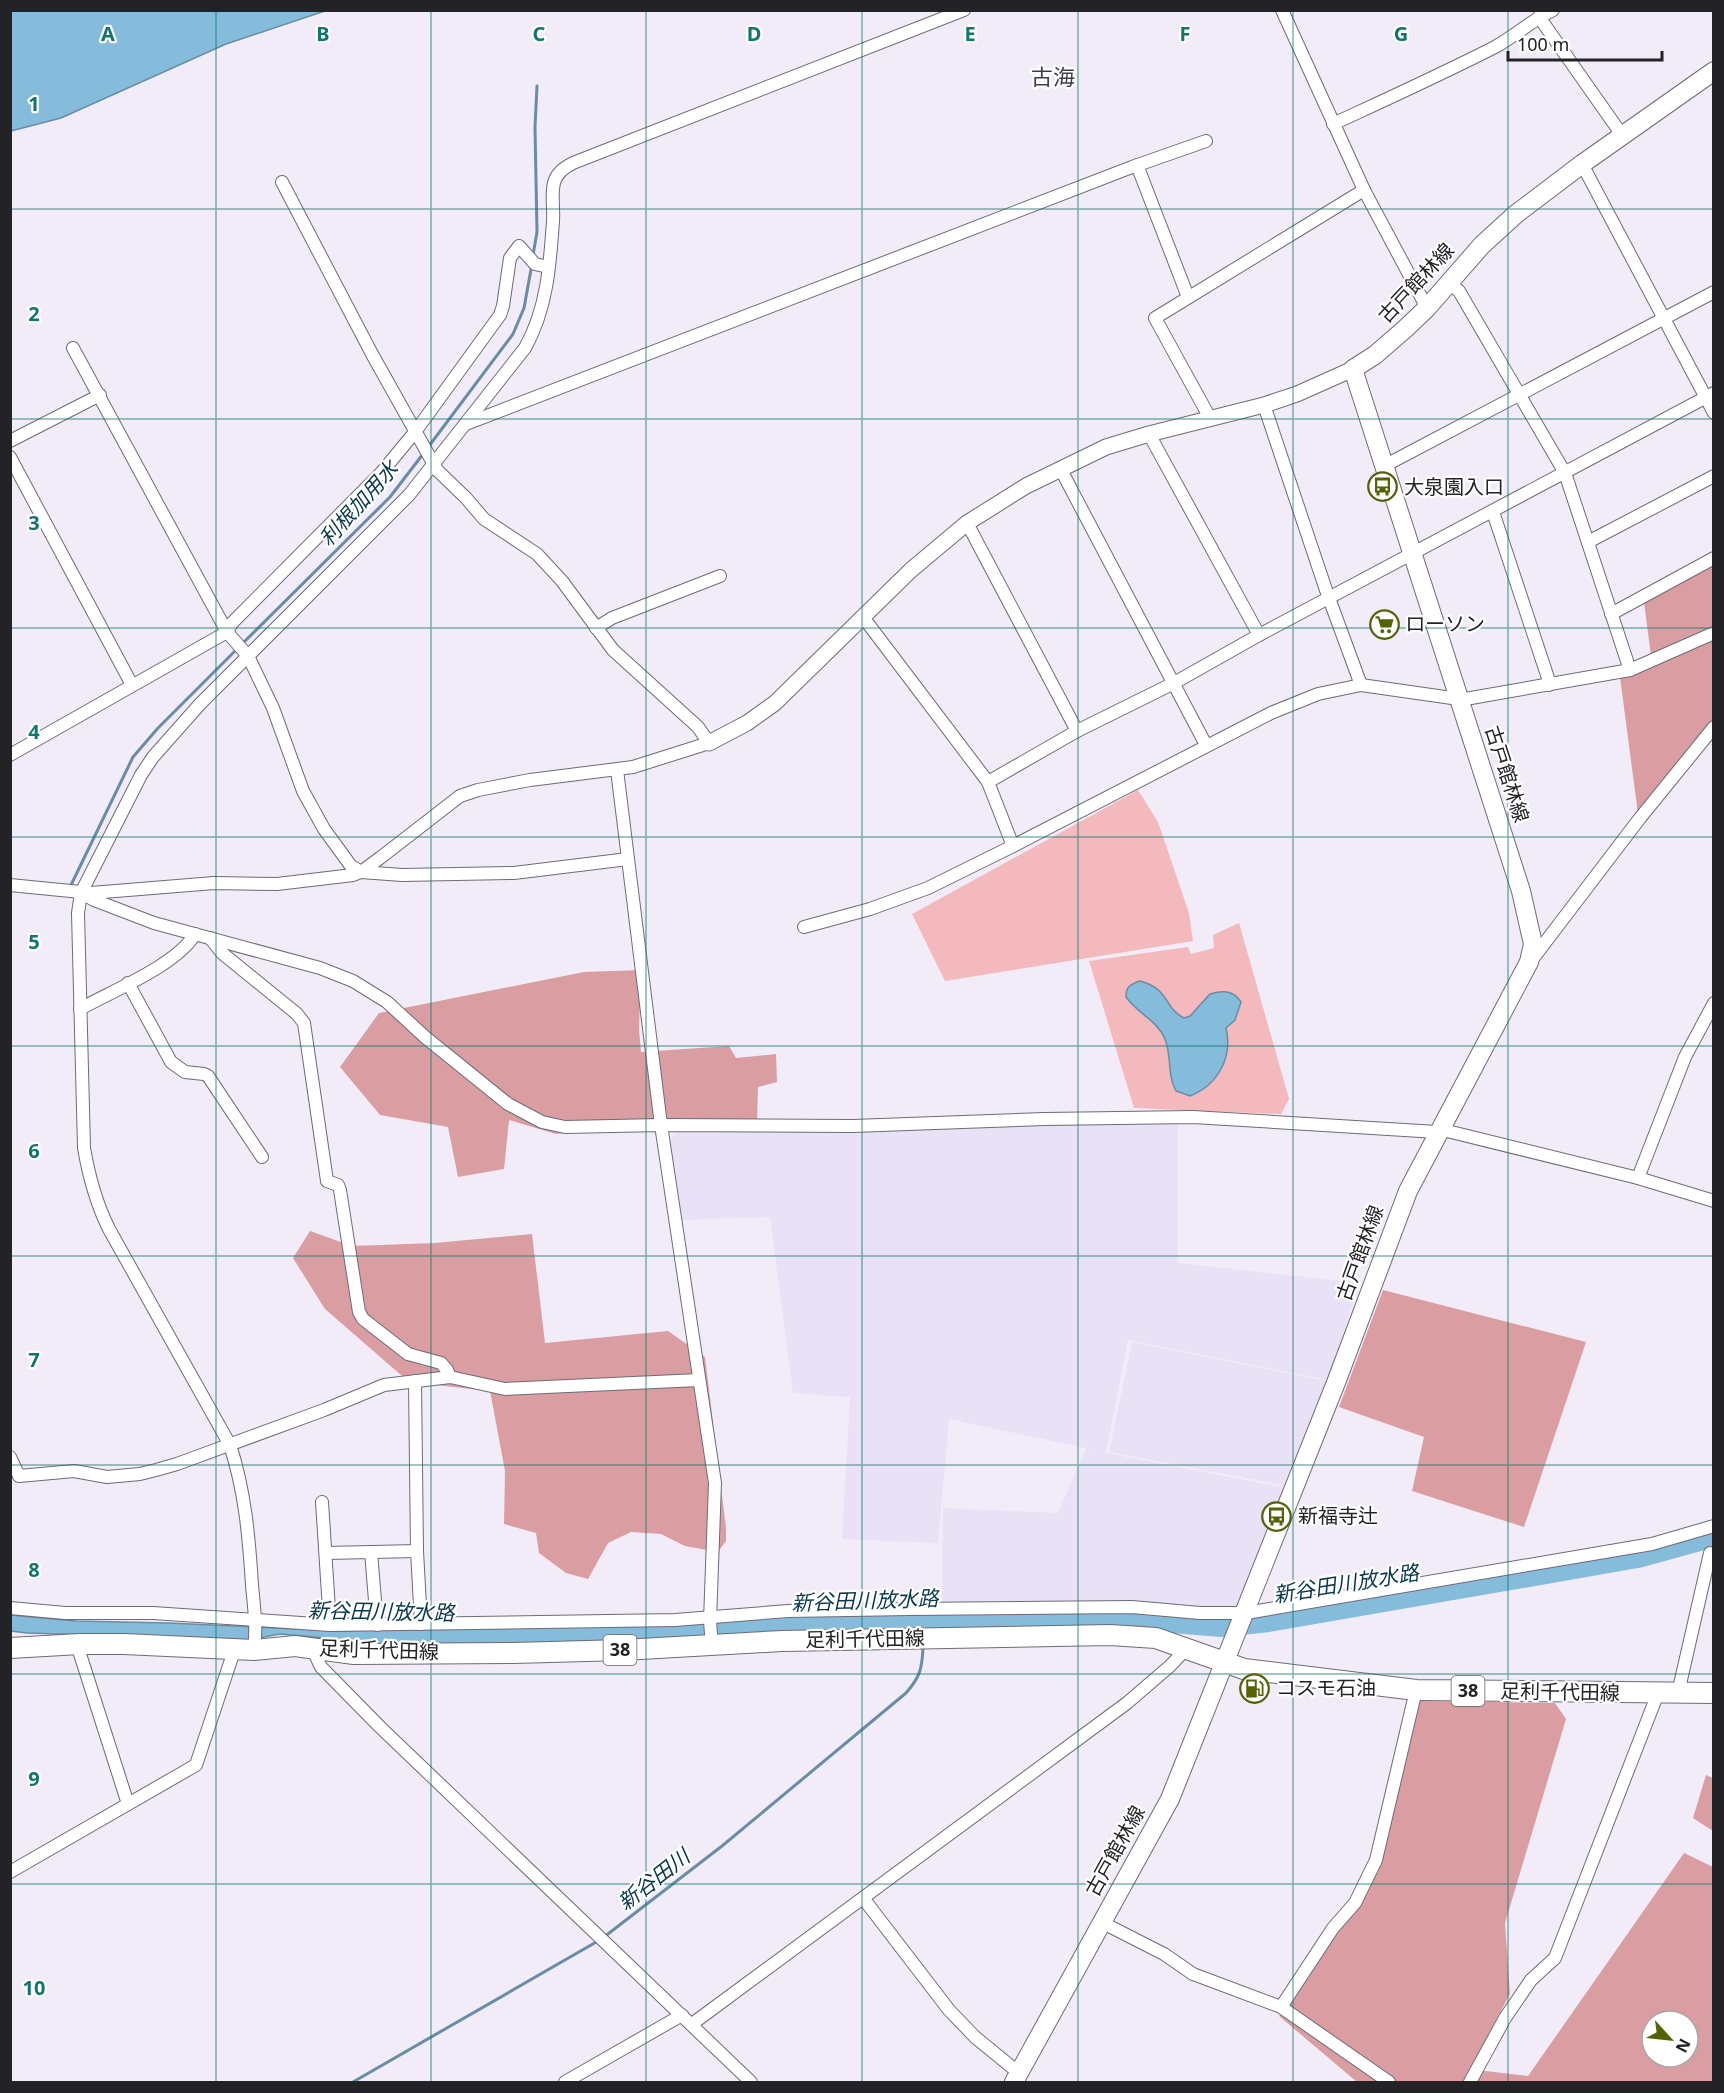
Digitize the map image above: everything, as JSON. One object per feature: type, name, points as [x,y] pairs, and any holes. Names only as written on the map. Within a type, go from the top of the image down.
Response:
[{"type":"main road","name":"古戸館林線","points":[[1017,2078],[1170,1799],[1337,1380],[1408,1191],[1529,963],[1533,944],[1521,891],[1353,369],[1389,344],[1427,308],[1497,231],[1582,164],[1713,71]]},
{"type":"main road","name":"足利千代田線","points":[[10,1648],[80,1644],[295,1646],[354,1654],[525,1653],[711,1642],[1110,1635],[1156,1638],[1244,1669],[1416,1690],[1713,1694]]},
{"type":"street","points":[[10,1872],[196,1765],[256,1624],[247,1516],[239,1474],[230,1445],[109,1229],[97,1202],[84,1148],[78,913],[81,892],[141,775],[153,758],[200,704],[242,650],[397,508],[525,348],[534,333],[547,289],[554,184],[559,173],[568,166],[964,10]]},
{"type":"street","points":[[1282,10],[1364,190],[1427,308]]},
{"type":"street","points":[[1333,124],[1477,56],[1507,40],[1553,10]]},
{"type":"street","points":[[1539,17],[1622,135]]},
{"type":"street","points":[[465,424],[1137,165],[1206,141]]},
{"type":"street","points":[[1582,164],[1664,319],[1709,395],[1713,412]]},
{"type":"street","points":[[1137,165],[1188,297]]},
{"type":"street","points":[[282,182],[372,354],[437,470],[484,519],[537,554],[562,581],[613,650],[698,727],[709,742]]},
{"type":"street","points":[[1210,418],[1155,318],[1364,190]]},
{"type":"street","points":[[10,755],[227,632],[232,623],[381,473],[415,432],[500,315],[512,253],[519,246],[535,264],[548,267]]},
{"type":"street","points":[[1449,283],[1459,291],[1565,473],[1630,670]]},
{"type":"street","points":[[1384,466],[1713,292]]},
{"type":"street","points":[[73,348],[227,632],[242,650],[273,708],[303,791],[329,837],[351,866],[361,872]]},
{"type":"street","points":[[361,872],[460,796],[478,790],[530,780],[617,770],[661,759],[709,742],[747,723],[775,703],[911,570],[967,523],[1026,486],[1060,468],[1106,447],[1297,394],[1353,369]]},
{"type":"street","points":[[10,441],[100,395]]},
{"type":"street","points":[[988,782],[1077,731],[1174,683],[1259,635],[1709,395]]},
{"type":"street","points":[[1264,405],[1329,598],[1361,684]]},
{"type":"street","points":[[1149,434],[1259,635]]},
{"type":"street","points":[[10,457],[132,685]]},
{"type":"street","points":[[1060,468],[1206,745]]},
{"type":"street","points":[[1588,542],[1713,476]]},
{"type":"street","points":[[1493,512],[1549,684]]},
{"type":"street","points":[[967,523],[1077,731]]},
{"type":"street","points":[[1611,614],[1713,558]]},
{"type":"street","points":[[596,628],[612,618],[720,576]]},
{"type":"street","points":[[863,617],[988,782],[1013,846]]},
{"type":"street","points":[[804,927],[870,909],[928,888],[1206,745],[1318,694],[1361,684],[1459,699],[1630,670],[1713,633]]},
{"type":"street","points":[[1529,963],[1589,882],[1713,727]]},
{"type":"street","points":[[617,770],[661,1125],[715,1483],[711,1642]]},
{"type":"street","points":[[10,885],[81,892],[214,883],[289,883],[361,872],[402,876],[514,873],[628,859]]},
{"type":"street","points":[[81,892],[94,900],[136,917],[320,968],[353,981],[387,1002],[425,1037],[508,1104],[542,1122],[565,1126],[853,1126],[1044,1119],[1193,1118],[1438,1131],[1638,1178],[1713,1201]]},
{"type":"street","points":[[80,1010],[170,960],[189,944],[195,934]]},
{"type":"street","points":[[210,938],[222,953],[297,1014],[304,1023],[327,1181],[338,1185],[340,1190],[359,1312],[363,1319],[408,1354],[441,1364],[450,1377]]},
{"type":"street","points":[[128,983],[171,1062],[185,1072],[208,1076],[262,1157]]},
{"type":"street","points":[[1638,1178],[1685,1057],[1713,1003]]},
{"type":"street","points":[[10,1457],[19,1476],[74,1471],[107,1477],[124,1476],[177,1464],[324,1410],[384,1385],[450,1377],[506,1389],[699,1380]]},
{"type":"street","points":[[415,1381],[417,1551],[421,1624]]},
{"type":"street","points":[[322,1502],[330,1625]]},
{"type":"street","points":[[10,1608],[65,1613],[153,1613],[256,1624],[330,1625],[710,1619],[788,1611],[921,1608],[1132,1607],[1245,1615],[1652,1544],[1713,1526]]},
{"type":"street","points":[[326,1553],[417,1551]]},
{"type":"street","points":[[371,1552],[377,1625]]},
{"type":"street","points":[[1470,2082],[1505,2018],[1531,1980],[1555,1958],[1668,1693],[1710,1553]]},
{"type":"street","points":[[80,1644],[80,1654],[128,1804]]},
{"type":"street","points":[[312,1648],[321,1667],[380,1727],[692,2024],[743,2080]]},
{"type":"street","points":[[692,2024],[1127,1703],[1187,1648]]},
{"type":"street","points":[[1281,2007],[1333,1928],[1354,1903],[1376,1860],[1416,1690]]},
{"type":"street","points":[[863,1898],[949,2010],[1017,2078]]},
{"type":"street","points":[[1102,1920],[1107,1925],[1164,1954],[1193,1974],[1281,2007],[1389,2082]]},
{"type":"street","points":[[565,2082],[682,2015]]},
{"type":"shaded area","points":[[1713,560],[1713,632],[1651,656],[1644,602]]},
{"type":"shaded area","points":[[1713,637],[1713,722],[1638,814],[1620,677]]},
{"type":"shaded area","points":[[1138,790],[1158,822],[1189,913],[1193,941],[945,981],[912,914]]},
{"type":"shaded area","points":[[1239,923],[1289,1099],[1281,1114],[1134,1108],[1089,961],[1188,947],[1191,954],[1214,948],[1213,935]]},
{"type":"shaded area","points":[[641,970],[639,1029],[641,1052],[729,1046],[736,1058],[776,1054],[777,1082],[758,1087],[757,1123],[677,1123],[556,1134],[509,1120],[504,1169],[458,1177],[448,1127],[380,1115],[340,1067],[379,1013],[584,972]]},
{"type":"shaded area","points":[[1178,1124],[1178,1263],[1359,1283],[1328,1380],[1128,1340],[1106,1453],[1288,1488],[1239,1610],[942,1603],[943,1508],[1058,1513],[1086,1449],[1099,1451],[949,1419],[938,1543],[842,1539],[850,1397],[793,1393],[770,1217],[680,1220],[669,1141],[680,1128]]},
{"type":"shaded area","points":[[310,1231],[352,1246],[435,1243],[532,1234],[545,1343],[668,1331],[705,1357],[726,1528],[726,1541],[718,1552],[685,1546],[661,1534],[631,1532],[608,1543],[588,1579],[566,1573],[539,1553],[536,1533],[504,1524],[505,1471],[490,1391],[409,1382],[325,1309],[293,1258]]},
{"type":"shaded area","points":[[1383,1290],[1586,1342],[1524,1527],[1412,1491],[1424,1437],[1339,1407]]},
{"type":"shaded area","points":[[1132,1342],[1326,1381],[1283,1485],[1109,1452]]},
{"type":"shaded area","points":[[1422,1701],[1555,1703],[1566,1719],[1505,1923],[1510,1994],[1463,2082],[1357,2082],[1279,2016],[1348,1911],[1379,1850],[1414,1703]]},
{"type":"shaded area","points":[[1706,1775],[1713,1778],[1713,1831],[1693,1818]]},
{"type":"shaded area","points":[[1684,1853],[1713,1867],[1713,2082],[1470,2082],[1477,2070],[1528,2076]]},
{"type":"water","points":[[11,10],[325,11],[226,44],[61,118],[11,131]]},
{"type":"water","points":[[1140,981],[1150,984],[1162,993],[1172,1009],[1184,1018],[1190,1016],[1210,994],[1227,992],[1235,995],[1241,1002],[1235,1020],[1226,1028],[1227,1049],[1221,1069],[1208,1085],[1190,1096],[1176,1091],[1173,1085],[1167,1046],[1162,1033],[1126,997],[1130,986]]},
{"type":"water","points":[[10,1615],[76,1621],[343,1631],[395,1629],[393,1646],[353,1646],[347,1640],[280,1634],[249,1640],[27,1633],[11,1631]]},
{"type":"waterway","name":"利根加用水","points":[[533,255],[537,232],[535,127],[537,86]]},
{"type":"waterway","name":"利根加用水","points":[[429,446],[513,334],[524,308],[532,264]]},
{"type":"waterway","name":"利根加用水","points":[[242,644],[390,497],[423,454]]},
{"type":"waterway","name":"利根加用水","points":[[71,885],[133,757],[158,728],[237,649]]},
{"type":"waterway","name":"新谷田川放水路","points":[[371,1638],[720,1631],[885,1621],[1122,1620],[1222,1628],[1269,1623],[1638,1559],[1714,1538]]},
{"type":"waterway","name":"新谷田川","points":[[604,1937],[722,1846],[906,1693],[919,1672],[923,1648]]},
{"type":"waterway","name":"新谷田川","points":[[353,2082],[598,1941]]},
{"type":"place","name":"大泉園入口","points":[[1383,487]]},
{"type":"place","name":"ローソン","points":[[1384,624]]},
{"type":"place","name":"新福寺辻","points":[[1277,1516]]},
{"type":"place","name":"コスモ石油","points":[[1255,1688]]},
{"type":"district","name":"古海","points":[[1053,77]]}]
